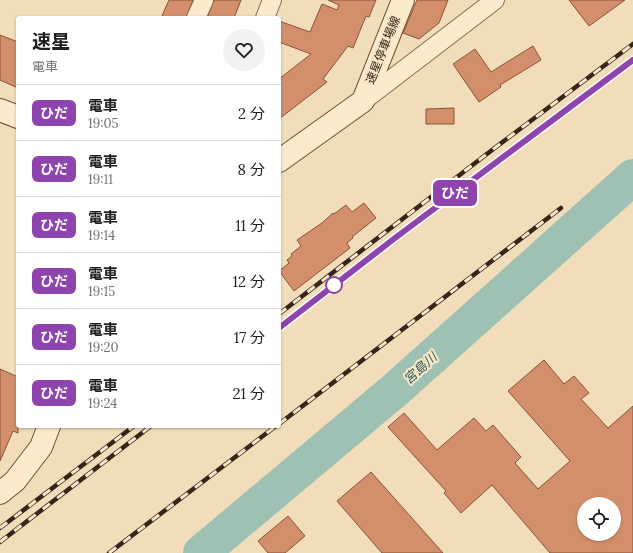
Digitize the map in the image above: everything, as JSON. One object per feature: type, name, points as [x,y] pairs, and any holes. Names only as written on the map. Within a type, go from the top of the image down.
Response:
[{"type":"street","points":[[197,16],[204,0]]},
{"type":"street","points":[[266,16],[272,0]]},
{"type":"street","name":"速星停車場線","points":[[363,101],[403,0]]},
{"type":"street","points":[[281,160],[363,101],[495,0]]},
{"type":"street","points":[[0,110],[16,117]]},
{"type":"street","points":[[0,493],[15,481],[41,447],[48,428]]},
{"type":"building","points":[[169,0],[193,0],[187,16],[162,16]]},
{"type":"building","points":[[214,0],[241,0],[235,16],[208,16]]},
{"type":"building","points":[[328,0],[376,0],[369,17],[366,16],[353,48],[348,46],[323,79],[327,82],[281,117],[281,77],[311,54],[281,43],[281,22],[310,32],[322,4],[337,10],[339,5]]},
{"type":"building","points":[[417,0],[448,0],[439,23],[419,39],[403,33]]},
{"type":"building","points":[[569,0],[625,0],[589,26]]},
{"type":"building","points":[[0,35],[16,41],[16,87],[0,80]]},
{"type":"building","points":[[533,46],[541,60],[500,85],[501,87],[479,102],[453,64],[475,49],[491,72]]},
{"type":"building","points":[[454,108],[454,124],[426,124],[426,109]]},
{"type":"building","points":[[364,203],[376,218],[352,237],[353,238],[347,243],[350,248],[294,291],[281,274],[281,269],[289,263],[287,260],[292,256],[291,254],[301,246],[297,240],[346,205],[352,212]]},
{"type":"building","points":[[544,360],[564,384],[574,376],[589,393],[581,399],[608,428],[633,406],[633,553],[550,553],[492,485],[461,513],[444,493],[446,491],[388,427],[404,413],[437,450],[474,418],[486,431],[493,425],[521,457],[515,463],[538,489],[570,461],[508,391]]},
{"type":"building","points":[[0,369],[16,376],[16,428],[18,428],[18,433],[13,431],[0,461]]},
{"type":"building","points":[[371,472],[443,553],[382,553],[337,501]]},
{"type":"building","points":[[288,516],[305,536],[285,553],[268,553],[258,541]]},
{"type":"waterway","name":"宮島川","points":[[201,553],[395,390],[633,177]]},
{"type":"railway","points":[[281,312],[633,44]]},
{"type":"railway","points":[[281,326],[395,238],[633,60]]},
{"type":"railway","points":[[281,422],[561,208]]},
{"type":"railway","points":[[0,528],[131,428]]},
{"type":"railway","points":[[0,542],[148,428]]},
{"type":"railway","points":[[109,553],[273,428]]},
{"type":"train","name":"ひだ","points":[[281,326],[395,238],[633,60]]}]
